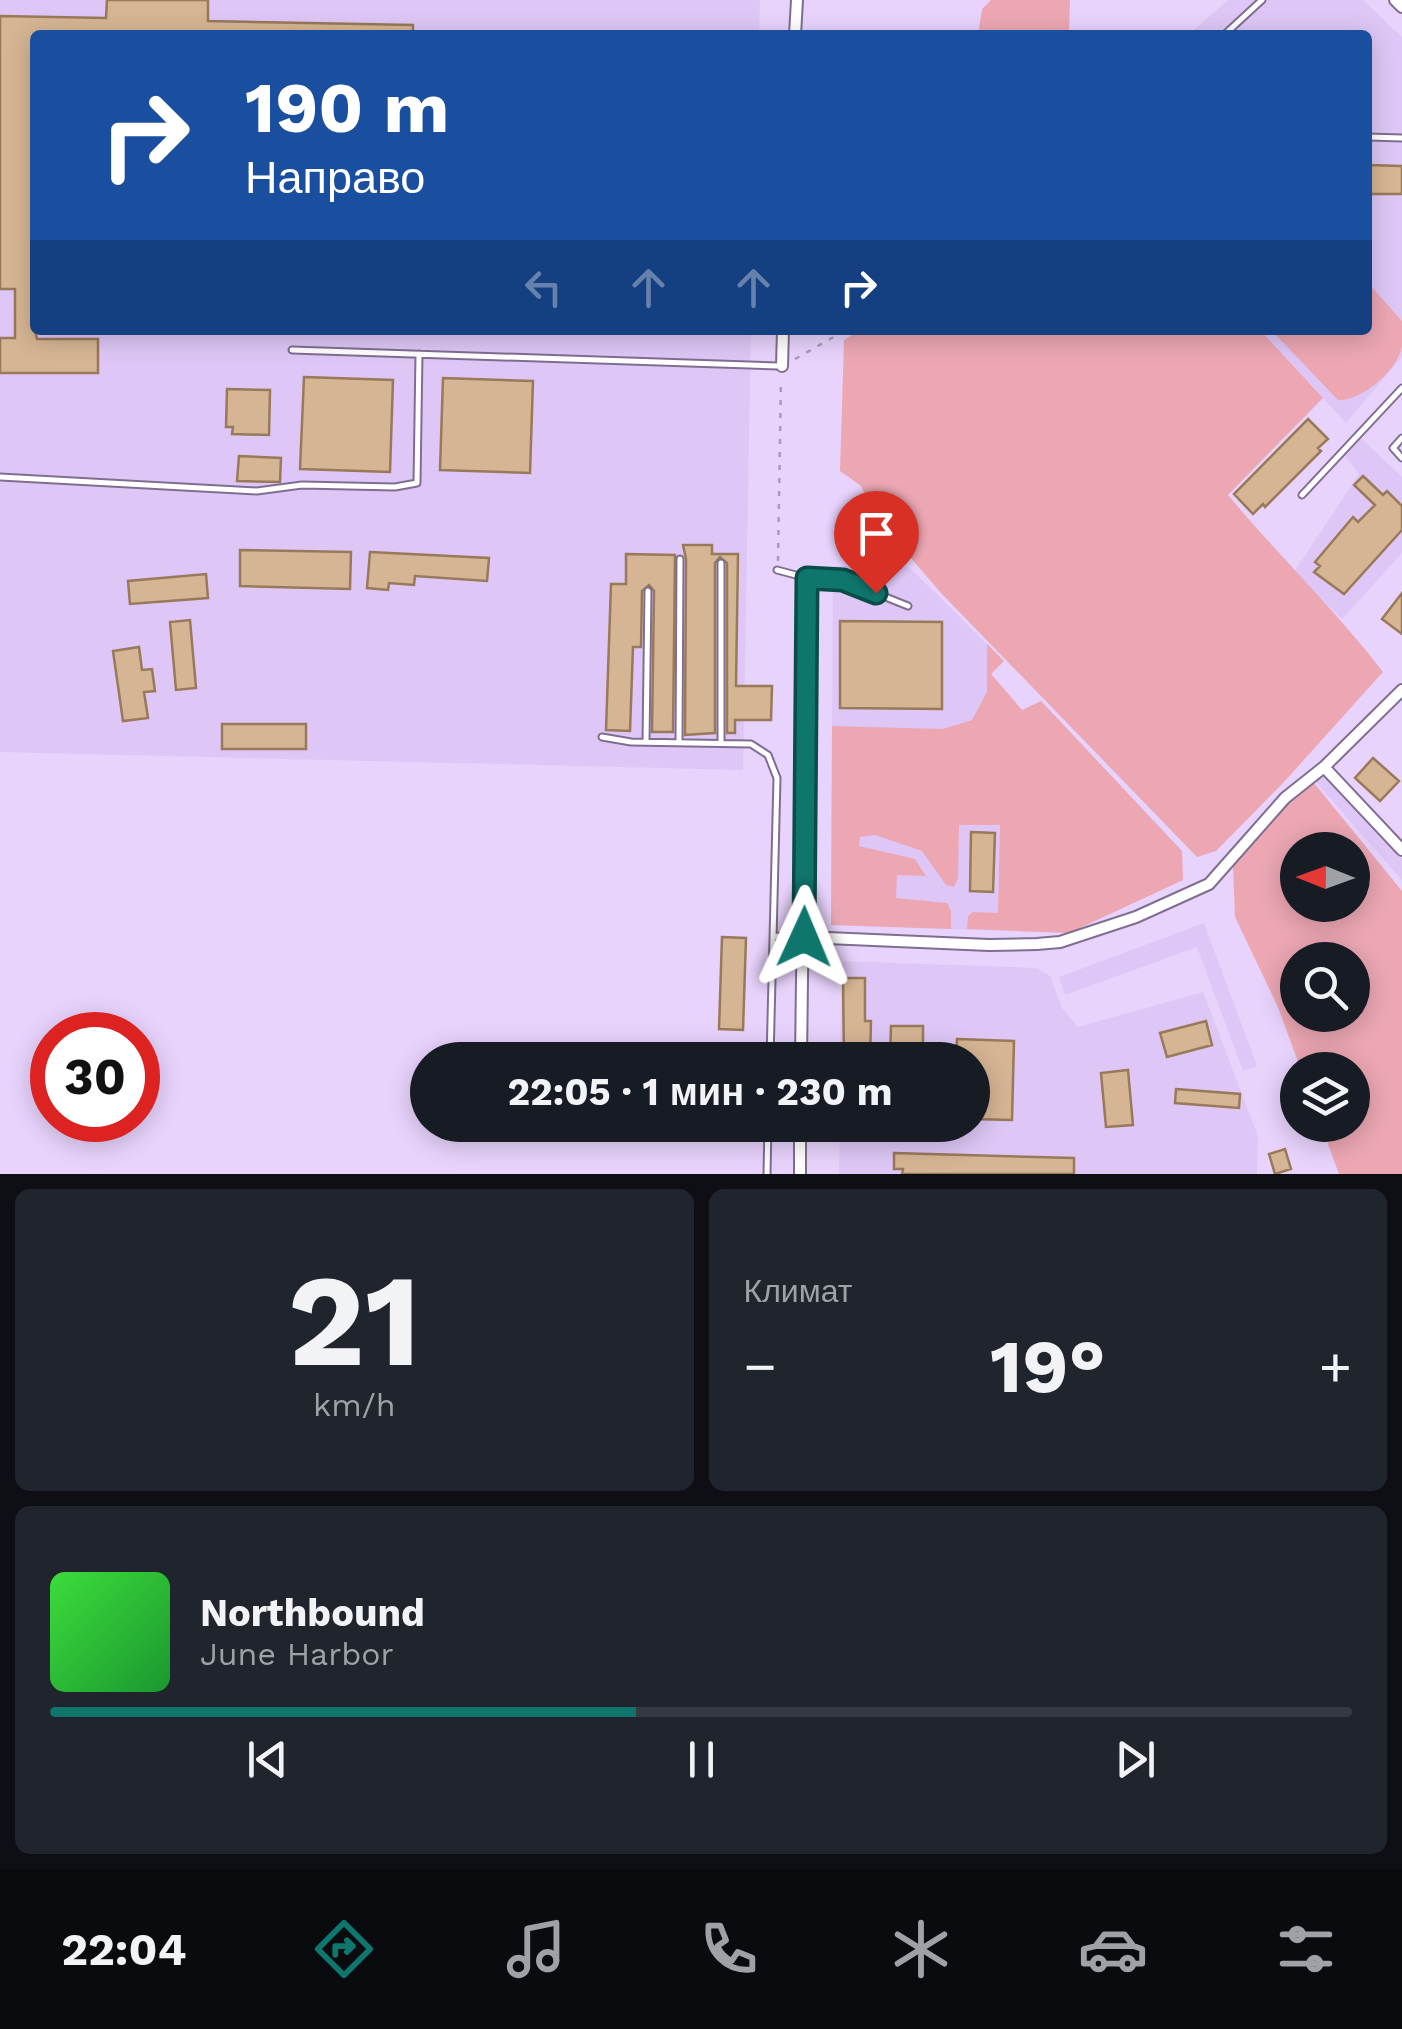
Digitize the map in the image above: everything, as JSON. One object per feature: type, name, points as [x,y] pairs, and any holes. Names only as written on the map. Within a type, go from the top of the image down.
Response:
[{"type":"street","points":[[795,30],[797,0]]},
{"type":"street","points":[[1395,0],[1402,7]]},
{"type":"street","points":[[782,366],[783,335]]},
{"type":"street","points":[[801,1042],[807,578]]},
{"type":"street","points":[[804,937],[1021,944],[1060,942],[1100,930],[1209,884],[1284,798],[1324,767],[1402,690]]},
{"type":"street","points":[[1324,767],[1402,850]]},
{"type":"street","points":[[800,1142],[800,1174]]},
{"type":"lane","points":[[1229,30],[1262,0]]},
{"type":"lane","points":[[1372,137],[1402,138]]},
{"type":"lane","points":[[292,350],[782,366]]},
{"type":"lane","points":[[0,477],[257,491],[302,485],[395,487],[416,483],[419,354]]},
{"type":"lane","points":[[1302,494],[1402,388]]},
{"type":"lane","points":[[1402,438],[1393,448],[1402,458]]},
{"type":"lane","points":[[678,742],[680,559]]},
{"type":"lane","points":[[721,563],[721,743]]},
{"type":"lane","points":[[778,570],[807,578],[843,580],[908,606]]},
{"type":"lane","points":[[646,742],[648,591]]},
{"type":"lane","points":[[602,736],[646,742],[750,744],[768,755],[776,778],[770,1042]]},
{"type":"lane","points":[[773,936],[804,937]]},
{"type":"lane","points":[[766,1174],[767,1142]]},
{"type":"path","points":[[778,570],[782,366],[837,335]]},
{"type":"shaded area","points":[[0,0],[760,0],[759,30],[30,30],[30,335],[751,335],[743,770],[0,752]]},
{"type":"shaded area","points":[[991,0],[1070,0],[1069,30],[979,30],[982,9]]},
{"type":"shaded area","points":[[1228,0],[1363,0],[1402,37],[1402,357],[1346,423],[1265,335],[1372,335],[1372,30],[1194,30]]},
{"type":"shaded area","points":[[1372,287],[1402,321],[1402,346],[1394,365],[1378,382],[1358,395],[1338,400],[1276,335],[1372,335]]},
{"type":"shaded area","points":[[852,335],[1265,335],[1323,398],[1228,495],[1383,672],[1216,851],[1197,857],[941,593],[875,516],[861,486],[840,471],[844,340]]},
{"type":"shaded area","points":[[1361,438],[1402,477],[1402,553],[1342,619],[1294,572],[1359,474],[1345,456]]},
{"type":"shaded area","points":[[833,566],[909,567],[1004,661],[991,674],[1022,710],[1041,701],[1182,851],[1183,880],[1069,933],[831,925]]},
{"type":"shaded area","points":[[987,644],[1004,661],[991,674],[1022,710],[1041,701],[1182,851],[1183,880],[1069,933],[967,929],[968,916],[973,912],[998,913],[1000,825],[959,825],[958,878],[954,887],[946,885],[922,851],[875,835],[860,837],[859,846],[915,859],[926,876],[897,875],[896,898],[947,903],[951,929],[831,925],[832,726],[943,729],[972,720],[987,692]]},
{"type":"shaded area","points":[[1324,772],[1402,859],[1402,880],[1370,844],[1370,832],[1360,832],[1315,781]]},
{"type":"shaded area","points":[[1314,783],[1354,832],[1280,832],[1280,922],[1370,922],[1370,852],[1402,891],[1402,1174],[1339,1174],[1327,1142],[1370,1142],[1370,1052],[1294,1052],[1287,1032],[1370,1032],[1370,942],[1280,942],[1280,1012],[1235,917],[1233,866],[1299,791]]},
{"type":"shaded area","points":[[1204,923],[1257,1066],[1243,1071],[1197,947],[1065,995],[1059,977]]},
{"type":"shaded area","points":[[842,961],[1036,968],[1050,976],[1062,1008],[1078,1027],[1203,992],[1258,1136],[1257,1174],[839,1174],[840,1142],[990,1142],[990,1042],[840,1042]]},
{"type":"building","points":[[107,0],[208,0],[208,21],[413,25],[413,30],[30,30],[30,335],[36,335],[37,339],[98,339],[98,373],[0,373],[0,338],[15,338],[15,289],[0,289],[0,16],[106,18]]},
{"type":"building","points":[[1372,165],[1402,166],[1402,194],[1372,194]]},
{"type":"building","points":[[304,377],[393,380],[390,472],[300,469]]},
{"type":"building","points":[[443,378],[533,381],[530,473],[440,470]]},
{"type":"building","points":[[227,389],[270,390],[269,435],[232,434],[233,427],[226,427]]},
{"type":"building","points":[[1308,419],[1328,439],[1318,448],[1321,451],[1265,507],[1263,504],[1253,514],[1234,494]]},
{"type":"building","points":[[239,456],[281,458],[280,482],[237,481]]},
{"type":"building","points":[[1363,476],[1402,506],[1402,530],[1344,594],[1314,572],[1320,566],[1315,562],[1353,517],[1358,522],[1375,505],[1354,485]]},
{"type":"building","points":[[683,545],[712,545],[712,554],[738,554],[736,686],[772,686],[771,720],[735,720],[735,733],[727,733],[727,563],[720,557],[715,563],[715,733],[685,735]]},
{"type":"building","points":[[240,550],[351,552],[350,589],[240,586]]},
{"type":"building","points":[[370,552],[489,558],[487,581],[415,576],[414,585],[389,583],[388,590],[367,588]]},
{"type":"building","points":[[626,554],[675,555],[673,732],[652,732],[654,591],[649,585],[642,591],[641,647],[633,647],[630,731],[606,730],[611,584],[626,584]]},
{"type":"building","points":[[206,574],[208,598],[130,604],[128,581]]},
{"type":"building","points":[[1402,593],[1402,634],[1382,619]]},
{"type":"building","points":[[190,620],[196,688],[176,690],[170,622]]},
{"type":"building","points":[[840,621],[942,622],[942,709],[840,708]]},
{"type":"building","points":[[139,647],[142,670],[152,669],[155,691],[144,692],[148,718],[123,721],[113,651]]},
{"type":"building","points":[[222,724],[306,724],[306,749],[222,749]]},
{"type":"building","points":[[1373,758],[1399,781],[1380,801],[1355,778]]},
{"type":"building","points":[[971,832],[995,833],[993,892],[970,891]]},
{"type":"building","points":[[722,937],[746,938],[743,1030],[719,1029]]},
{"type":"building","points":[[843,978],[865,978],[865,1021],[871,1021],[870,1042],[844,1042]]},
{"type":"building","points":[[1206,1021],[1212,1045],[1167,1057],[1160,1033]]},
{"type":"building","points":[[891,1026],[923,1026],[923,1042],[891,1042]]},
{"type":"building","points":[[1014,1041],[1012,1120],[990,1119],[990,1042],[957,1042]]},
{"type":"building","points":[[1128,1070],[1133,1125],[1106,1127],[1101,1073]]},
{"type":"building","points":[[1176,1089],[1240,1094],[1239,1108],[1175,1103]]},
{"type":"building","points":[[1285,1149],[1291,1169],[1275,1174],[1269,1154]]},
{"type":"building","points":[[894,1153],[1074,1158],[1074,1174],[902,1174],[903,1169],[894,1169]]},
{"type":"route","points":[[804,937],[807,578],[843,580],[876,593]]}]
